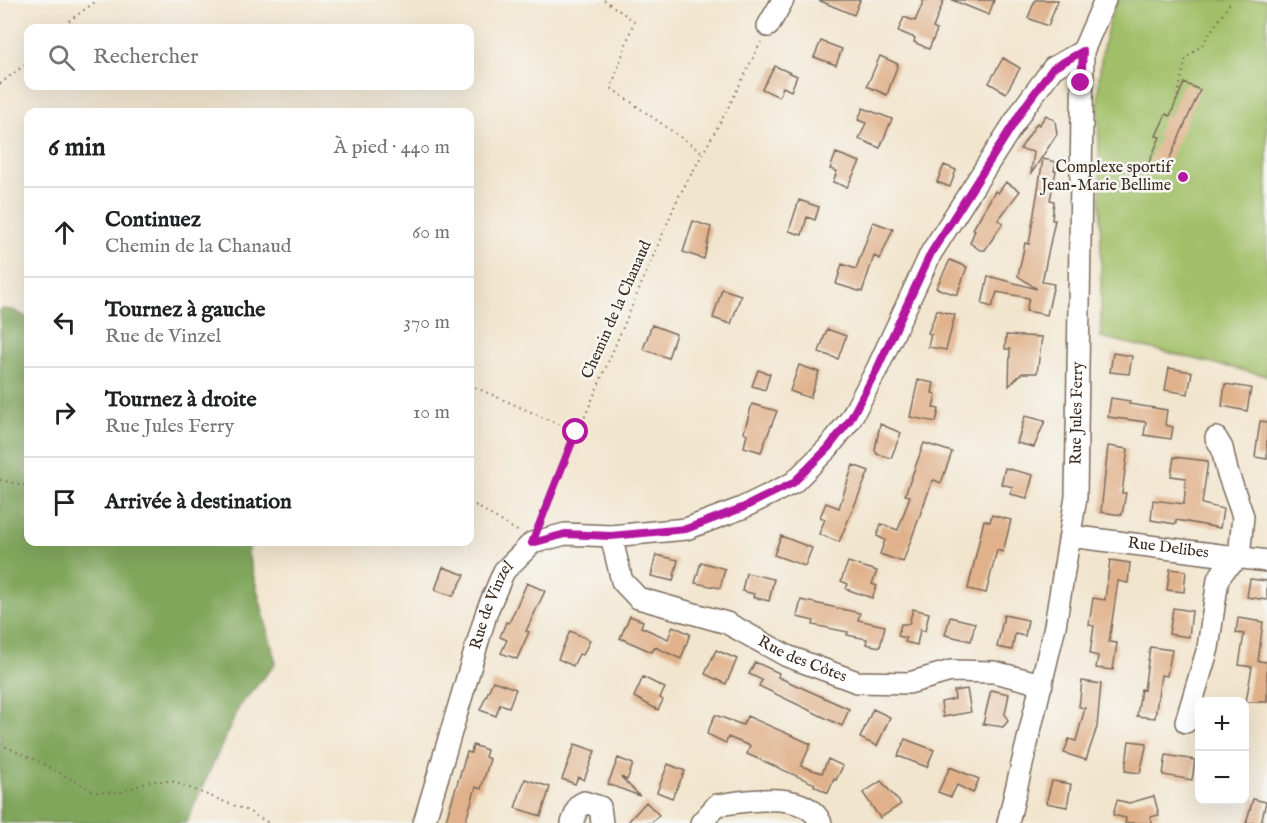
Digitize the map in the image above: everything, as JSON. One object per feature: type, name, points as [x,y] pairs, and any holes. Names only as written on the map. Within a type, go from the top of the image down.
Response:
[{"type":"street","points":[[768,26],[783,0]]},
{"type":"street","name":"Rue Jules Ferry","points":[[1008,823],[1055,626],[1076,497],[1083,51],[1105,0]]},
{"type":"street","name":"Rue de Vinzel","points":[[424,823],[487,611],[504,571],[532,543],[565,534],[611,536],[686,529],[742,508],[793,483],[828,448],[855,410],[931,253],[956,212],[1053,68],[1083,51]]},
{"type":"street","points":[[1186,722],[1208,648],[1218,579],[1226,568],[1239,558],[1243,516],[1227,471],[1222,448],[1216,438]]},
{"type":"street","name":"Rue des Côtes","points":[[611,536],[622,581],[638,598],[727,623],[787,656],[856,682],[909,683],[951,671],[994,672],[1042,684]]},
{"type":"street","name":"Rue Delibes","points":[[1070,536],[1267,561]]},
{"type":"street","points":[[701,823],[717,805],[769,799],[797,803],[821,823]]},
{"type":"street","points":[[572,823],[579,805],[584,802],[600,807],[602,823]]},
{"type":"path","points":[[65,24],[98,0]]},
{"type":"path","points":[[604,0],[634,21],[611,88],[703,153]]},
{"type":"path","points":[[1176,102],[1186,58],[1202,45],[1232,0]]},
{"type":"path","name":"Chemin de la Chanaud","points":[[532,543],[576,432],[678,198],[768,26]]},
{"type":"path","points":[[0,84],[24,65]]},
{"type":"path","points":[[474,387],[576,432]]},
{"type":"path","points":[[0,480],[24,485]]},
{"type":"path","points":[[474,504],[507,523],[532,543]]},
{"type":"path","points":[[0,744],[38,761],[95,792],[121,792],[151,781],[172,782],[238,807],[269,823]]},
{"type":"green space","name":"Complexe sportif Jean-Marie Bellime","points":[[1118,0],[1267,0],[1267,376],[1101,337],[1098,91],[1104,44],[1109,22]]},
{"type":"green space","points":[[0,309],[13,310],[24,316],[24,546],[249,546],[248,554],[276,663],[240,705],[186,823],[0,823]]},
{"type":"building","points":[[818,0],[860,0],[854,15]]},
{"type":"building","points":[[924,0],[944,0],[933,28],[937,30],[929,49],[914,42],[915,38],[898,31],[904,17],[915,21]]},
{"type":"building","points":[[952,0],[994,0],[989,15]]},
{"type":"building","points":[[1035,0],[1058,0],[1048,26],[1028,18]]},
{"type":"building","points":[[821,41],[842,49],[836,65],[814,57]]},
{"type":"building","points":[[880,56],[898,64],[887,95],[867,86]]},
{"type":"building","points":[[1003,58],[1020,68],[1006,93],[989,83]]},
{"type":"building","points":[[775,66],[797,76],[791,91],[783,87],[779,97],[762,89]]},
{"type":"building","points":[[1184,83],[1200,90],[1162,176],[1146,169],[1160,137],[1156,136],[1166,114],[1170,116]]},
{"type":"building","points":[[863,108],[892,119],[880,148],[859,139],[866,123],[858,120]]},
{"type":"building","points":[[1046,115],[1055,121],[1057,134],[1031,174],[1034,152],[1020,149],[1037,123],[1039,125]]},
{"type":"building","points":[[836,153],[860,162],[847,187],[833,182],[837,171],[830,169]]},
{"type":"building","points":[[1043,159],[1056,162],[1050,200],[1054,201],[1052,220],[1055,220],[1042,282],[1054,284],[1047,315],[1026,311],[1029,298],[997,292],[992,307],[982,304],[988,276],[1037,289],[1018,276],[1025,243],[1029,244]]},
{"type":"building","points":[[944,165],[956,170],[950,187],[937,182]]},
{"type":"building","points":[[1006,182],[1020,191],[998,220],[1003,223],[985,250],[980,250],[970,243],[975,230],[973,229],[995,191],[998,193]]},
{"type":"building","points":[[799,200],[819,207],[815,220],[807,217],[802,235],[789,231]]},
{"type":"building","points":[[693,221],[711,227],[704,259],[683,252]]},
{"type":"building","points":[[873,222],[893,229],[880,259],[874,256],[862,292],[836,284],[842,264],[856,269]]},
{"type":"building","points":[[950,260],[967,267],[957,295],[936,288]]},
{"type":"building","points":[[722,289],[741,295],[731,324],[713,318]]},
{"type":"building","points":[[937,310],[955,315],[946,350],[928,347],[931,334],[928,333]]},
{"type":"building","points":[[652,325],[676,334],[668,358],[643,349]]},
{"type":"building","points":[[827,329],[846,336],[838,359],[819,352]]},
{"type":"building","points":[[1006,335],[1042,337],[1037,373],[1022,373],[1009,386],[1010,349],[1005,349]]},
{"type":"building","points":[[1113,353],[1132,356],[1129,374],[1110,372]]},
{"type":"building","points":[[799,365],[819,372],[810,398],[790,391]]},
{"type":"building","points":[[1169,368],[1192,372],[1188,394],[1165,390]]},
{"type":"building","points":[[758,370],[770,374],[765,390],[752,386]]},
{"type":"building","points":[[918,380],[934,383],[932,393],[936,394],[933,408],[939,409],[936,422],[910,417]]},
{"type":"building","points":[[1225,384],[1251,388],[1247,411],[1222,406]]},
{"type":"building","points":[[1111,398],[1130,401],[1129,404],[1167,410],[1165,425],[1173,427],[1171,439],[1144,435],[1146,422],[1108,417]]},
{"type":"building","points":[[752,404],[777,411],[761,452],[744,447],[747,434],[744,432]]},
{"type":"building","points":[[1025,416],[1045,421],[1034,447],[1017,443]]},
{"type":"building","points":[[1260,421],[1267,422],[1267,459],[1255,457]]},
{"type":"building","points":[[880,424],[901,433],[891,458],[877,454],[875,450]]},
{"type":"building","points":[[924,443],[952,452],[941,483],[934,480],[932,482],[903,562],[880,554],[885,540],[877,536],[881,524],[898,530],[910,496],[905,495]]},
{"type":"building","points":[[1108,446],[1128,449],[1122,493],[1126,493],[1122,515],[1101,512]]},
{"type":"building","points":[[1174,457],[1208,461],[1202,504],[1223,509],[1220,528],[1176,520],[1176,524],[1151,520],[1153,500],[1184,504],[1186,478],[1171,476]]},
{"type":"building","points":[[853,465],[869,471],[839,542],[819,534],[825,519],[820,517],[826,503],[839,508]]},
{"type":"building","points":[[1005,468],[1033,475],[1027,498],[1010,494],[1013,487],[1001,484]]},
{"type":"building","points":[[992,515],[1011,520],[1003,552],[997,550],[986,593],[968,589],[984,520],[990,522]]},
{"type":"building","points":[[781,536],[812,548],[805,566],[774,555]]},
{"type":"building","points":[[656,555],[678,560],[673,581],[651,576]]},
{"type":"building","points":[[1110,560],[1130,563],[1128,583],[1118,581],[1109,642],[1117,643],[1113,670],[1096,668],[1098,656],[1090,654],[1094,626],[1089,625],[1093,598],[1105,600]]},
{"type":"building","points":[[701,562],[725,569],[720,588],[695,583]]},
{"type":"building","points":[[848,562],[877,571],[872,584],[877,586],[872,598],[846,589],[848,584],[841,581]]},
{"type":"building","points":[[443,567],[465,575],[453,596],[435,590]]},
{"type":"building","points":[[1170,569],[1186,571],[1184,592],[1167,590]]},
{"type":"building","points":[[746,573],[774,579],[769,601],[753,597],[754,594],[742,591]]},
{"type":"building","points":[[1250,579],[1267,581],[1267,600],[1247,597]]},
{"type":"building","points":[[527,583],[545,591],[526,631],[529,632],[517,659],[501,653],[507,640],[500,637]]},
{"type":"building","points":[[801,600],[860,613],[858,620],[885,626],[880,647],[866,644],[867,639],[847,635],[848,632],[813,625],[814,621],[797,617]]},
{"type":"building","points":[[1173,608],[1192,611],[1189,637],[1169,634]]},
{"type":"building","points":[[913,609],[929,613],[925,631],[920,630],[917,645],[905,642],[906,638],[898,636],[901,624],[909,624]]},
{"type":"building","points":[[1004,615],[1028,620],[1025,636],[1015,634],[1012,650],[997,647]]},
{"type":"building","points":[[630,616],[643,621],[641,627],[668,639],[673,626],[690,634],[681,659],[655,647],[652,652],[620,638]]},
{"type":"building","points":[[950,617],[975,623],[971,641],[945,635]]},
{"type":"building","points":[[1238,618],[1263,622],[1258,661],[1267,662],[1267,702],[1249,702],[1249,697],[1247,697],[1252,667],[1239,665],[1244,634],[1236,633]]},
{"type":"building","points":[[570,631],[590,640],[583,655],[579,654],[573,666],[558,659]]},
{"type":"building","points":[[1150,647],[1172,650],[1167,676],[1161,675],[1155,718],[1137,716],[1141,689],[1144,690]]},
{"type":"building","points":[[716,650],[737,659],[726,684],[705,674]]},
{"type":"building","points":[[755,662],[779,673],[778,677],[849,709],[842,726],[759,686],[762,680],[749,674]]},
{"type":"building","points":[[643,677],[665,688],[658,710],[634,697]]},
{"type":"building","points":[[493,681],[516,689],[509,707],[500,704],[496,716],[480,710]]},
{"type":"building","points":[[1082,681],[1101,684],[1097,727],[1086,760],[1064,753],[1069,739],[1076,741],[1085,708],[1079,707]]},
{"type":"building","points":[[967,689],[971,712],[943,717],[941,702],[955,699],[954,691]]},
{"type":"building","points":[[991,690],[1009,694],[1005,714],[1008,721],[1003,727],[983,724]]},
{"type":"building","points":[[873,709],[890,717],[877,746],[860,738]]},
{"type":"building","points":[[715,715],[743,725],[747,716],[811,744],[801,766],[822,773],[828,759],[843,766],[828,793],[814,786],[815,784],[747,754],[750,746],[728,737],[726,743],[707,734]]},
{"type":"building","points":[[905,739],[934,750],[927,767],[898,756]]},
{"type":"building","points":[[1129,741],[1147,743],[1140,773],[1125,771]]},
{"type":"building","points":[[575,744],[595,751],[584,780],[578,777],[575,784],[562,779]]},
{"type":"building","points":[[473,745],[487,750],[485,757],[490,759],[481,789],[476,787],[465,823],[445,823],[467,752],[471,753]]},
{"type":"building","points":[[1166,755],[1195,760],[1192,780],[1163,775]]},
{"type":"building","points":[[618,758],[633,764],[627,780],[621,777],[640,796],[608,784]]},
{"type":"building","points":[[668,764],[685,771],[672,798],[657,792]]},
{"type":"building","points":[[950,767],[979,779],[973,793],[957,785],[951,797],[938,792]]},
{"type":"building","points":[[525,779],[550,787],[541,816],[515,808]]},
{"type":"building","points":[[881,781],[901,804],[880,818],[863,793]]},
{"type":"building","points":[[1052,781],[1071,784],[1067,807],[1046,803]]},
{"type":"building","points":[[1154,796],[1159,815],[1150,817],[1152,823],[1125,823],[1126,818],[1113,815],[1117,800],[1129,803]]},
{"type":"building","points":[[1253,799],[1266,802],[1261,823],[1246,823]]},
{"type":"building","points":[[646,802],[659,815],[651,823],[627,823]]},
{"type":"place","name":"Complexe sportif Jean-Marie Bellime","points":[[1183,177]]},
{"type":"route","points":[[576,432],[532,543],[565,534],[611,536],[686,529],[742,508],[793,483],[828,448],[850,420],[877,369],[931,253],[1025,106],[1053,68],[1083,51],[1081,83]]}]
